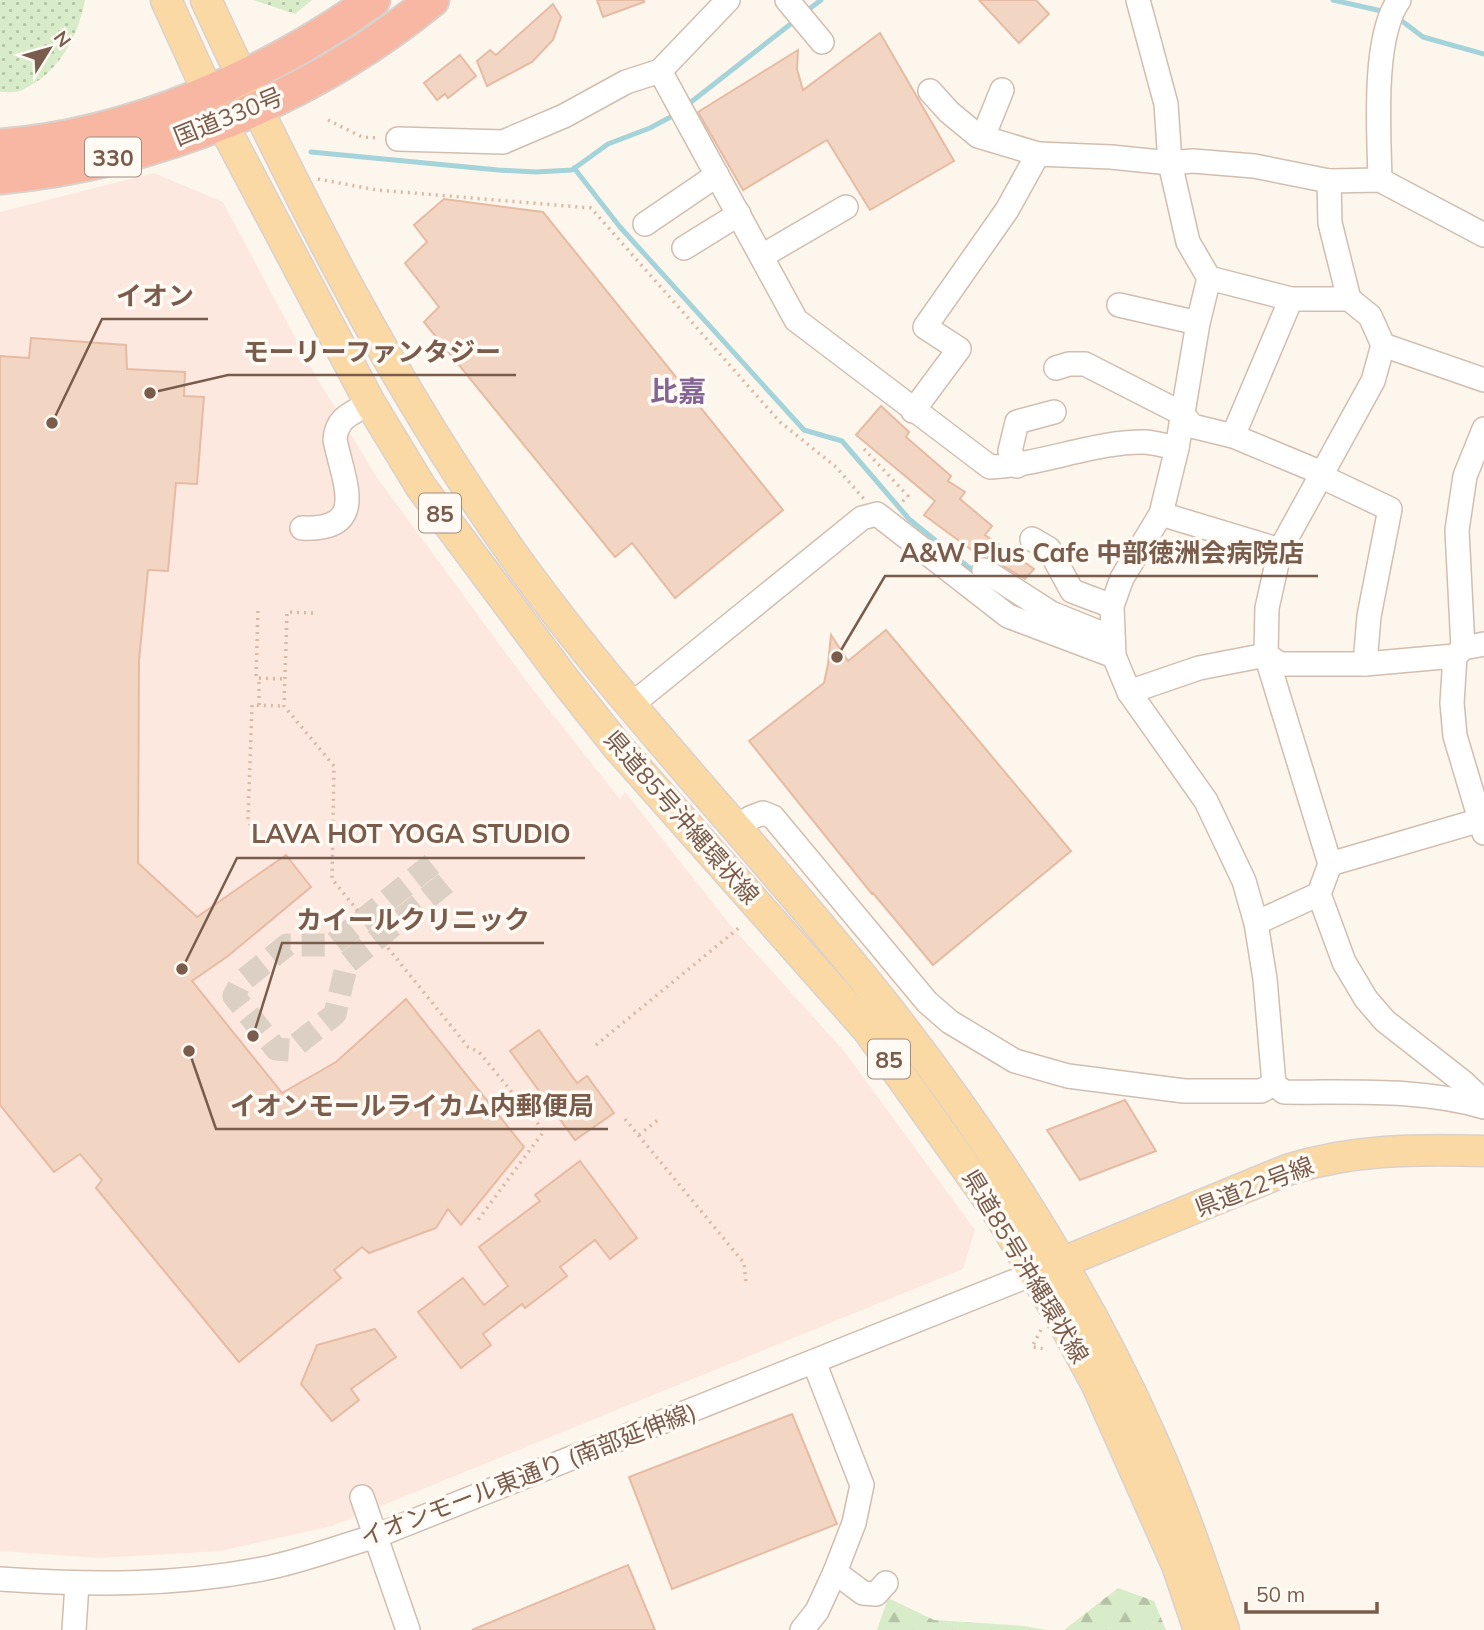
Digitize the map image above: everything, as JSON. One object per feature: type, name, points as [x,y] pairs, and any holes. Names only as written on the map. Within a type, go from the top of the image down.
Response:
[{"type":"highway","name":"国道330号","points":[[0,146],[94,130],[159,111],[208,92],[286,54],[373,0]]},
{"type":"highway","name":"国道330号","points":[[0,177],[106,159],[222,123],[257,109],[382,37],[432,0]]},
{"type":"main road","name":"県道85号沖縄環状線","points":[[166,0],[222,123],[370,402],[421,487],[617,746],[868,1030],[1001,1217],[1049,1268]]},
{"type":"main road","name":"県道85号沖縄環状線","points":[[206,0],[257,109],[361,311],[425,422],[517,559],[630,706],[816,919],[946,1084],[1026,1203],[1049,1268],[1086,1336],[1153,1441],[1199,1556],[1224,1630]]},
{"type":"main road","name":"県道22号線","points":[[1049,1268],[1287,1170],[1319,1160],[1393,1151],[1484,1151]]},
{"type":"main road","name":"県道85号沖縄環状線","points":[[1086,1336],[1118,1428],[1177,1565],[1199,1630]]},
{"type":"street","points":[[398,139],[503,142],[564,116],[626,82],[660,71],[727,0]]},
{"type":"street","points":[[1138,0],[1166,104],[1170,163],[1188,242],[1209,278],[1198,323],[1177,448],[1161,514],[1122,578],[1112,606],[1114,647],[1129,692],[1206,801],[1244,880],[1255,923],[1269,1005],[1274,1083],[1284,1092],[1393,1094],[1455,1099],[1484,1105]]},
{"type":"street","points":[[1380,180],[1378,82],[1390,13],[1399,0]]},
{"type":"street","points":[[790,4],[815,34]]},
{"type":"street","points":[[660,71],[796,320],[913,411],[990,467],[1017,466],[1121,444],[1147,442],[1177,448]]},
{"type":"street","points":[[983,137],[1002,90]]},
{"type":"street","points":[[930,91],[948,112],[983,137],[1038,154],[1254,166],[1329,181],[1380,180],[1484,235]]},
{"type":"street","points":[[913,411],[960,349],[925,327],[1007,210],[1038,154]]},
{"type":"street","points":[[645,224],[718,175]]},
{"type":"street","points":[[1329,181],[1330,223],[1349,299],[1370,316],[1383,345],[1373,381],[1280,550],[1267,608],[1266,654],[1331,864],[1319,894],[1345,962],[1366,999],[1385,1021],[1463,1082],[1484,1105]]},
{"type":"street","points":[[762,257],[846,207]]},
{"type":"street","points":[[684,248],[738,214]]},
{"type":"street","points":[[1209,278],[1291,299],[1349,299]]},
{"type":"street","points":[[1233,436],[1291,299]]},
{"type":"street","points":[[1119,305],[1198,323]]},
{"type":"street","points":[[1383,345],[1484,380]]},
{"type":"street","points":[[1056,368],[1069,364],[1085,365],[1183,414],[1192,426],[1233,436],[1322,473],[1331,481],[1390,509],[1364,664]]},
{"type":"street","points":[[302,528],[326,528],[343,517],[347,500],[335,429],[339,422],[370,402]]},
{"type":"street","points":[[1017,466],[1010,451],[1017,422],[1054,412]]},
{"type":"street","points":[[1331,864],[1483,825],[1455,736],[1452,703],[1467,649],[1457,530],[1465,476],[1484,429]]},
{"type":"street","points":[[630,706],[862,518],[877,514],[1008,616],[1114,647]]},
{"type":"street","points":[[1161,514],[1280,550]]},
{"type":"street","points":[[1032,539],[1049,549],[1072,591],[1112,606]]},
{"type":"street","points":[[984,570],[1051,614],[1114,647]]},
{"type":"street","points":[[1129,692],[1199,668],[1266,654],[1280,664],[1364,664],[1467,649]]},
{"type":"street","points":[[737,828],[750,818],[763,813],[773,817],[927,1002],[950,1022],[1015,1061],[1068,1076],[1184,1091],[1261,1091],[1274,1083]]},
{"type":"street","points":[[1255,923],[1319,894]]},
{"type":"street","name":"イオンモール東通り (南部延伸線)","points":[[0,1579],[77,1584],[159,1583],[275,1566],[376,1536],[1049,1268]]},
{"type":"street","points":[[803,1630],[817,1611],[835,1572],[854,1523],[862,1485],[814,1362]]},
{"type":"street","points":[[362,1497],[408,1630]]},
{"type":"street","points":[[835,1572],[863,1593],[876,1594],[886,1583]]},
{"type":"street","points":[[75,1630],[77,1584]]},
{"type":"path","points":[[328,120],[362,138]]},
{"type":"path","points":[[342,185],[591,208],[780,422],[836,467],[877,514]]},
{"type":"path","points":[[864,449],[908,496],[906,498]]},
{"type":"path","points":[[258,611],[256,678],[285,679]]},
{"type":"path","points":[[313,613],[287,612],[284,706],[334,766],[332,880],[358,911]]},
{"type":"path","points":[[259,705],[260,678]]},
{"type":"path","points":[[262,843],[248,821],[252,705],[284,706]]},
{"type":"path","points":[[596,1045],[740,927]]},
{"type":"path","points":[[387,948],[468,1047],[479,1052],[544,1131],[478,1220]]},
{"type":"path","points":[[625,1119],[744,1263],[746,1284]]},
{"type":"path","points":[[639,1135],[658,1120]]},
{"type":"path","points":[[1044,1326],[1032,1348],[1046,1349]]},
{"type":"shaded area","points":[[154,173],[223,202],[313,371],[376,476],[530,686],[620,799],[625,792],[732,927],[844,1051],[975,1230],[963,1269],[332,1526],[221,1551],[99,1558],[0,1551],[0,212]]},
{"type":"green space","points":[[0,0],[85,0],[71,41],[56,64],[35,83],[17,92],[0,92]]},
{"type":"green space","points":[[253,0],[312,0],[295,14]]},
{"type":"green space","points":[[1118,1588],[1154,1601],[1166,1630],[1064,1630]]},
{"type":"green space","points":[[888,1598],[934,1620],[1046,1630],[877,1630]]},
{"type":"building","points":[[597,0],[644,0],[644,2],[603,17]]},
{"type":"building","points":[[979,0],[1036,0],[1049,14],[1019,43]]},
{"type":"building","points":[[553,4],[561,17],[553,40],[532,62],[487,86],[477,61],[490,50],[496,55]]},
{"type":"building","points":[[880,33],[954,161],[870,210],[827,140],[743,190],[698,112],[798,50],[797,69],[803,90]]},
{"type":"building","points":[[460,55],[476,76],[448,98],[445,94],[437,100],[424,83]]},
{"type":"building","points":[[444,199],[543,212],[783,510],[675,598],[632,543],[615,557],[424,322],[439,307],[405,263],[427,242],[414,225]]},
{"type":"building","points":[[31,338],[126,345],[127,369],[185,372],[184,396],[204,397],[197,484],[176,483],[168,571],[148,570],[139,660],[138,863],[197,917],[286,855],[311,887],[228,956],[192,981],[282,1093],[336,1062],[406,999],[524,1147],[461,1225],[448,1209],[436,1228],[369,1253],[362,1247],[334,1270],[341,1278],[239,1362],[96,1188],[102,1180],[80,1154],[54,1172],[0,1105],[0,356],[29,358]]},
{"type":"building","points":[[881,406],[909,432],[906,437],[951,476],[948,481],[965,492],[960,499],[992,526],[985,535],[1034,569],[1025,579],[975,549],[973,551],[924,515],[935,501],[856,435]]},
{"type":"building","points":[[886,630],[1071,851],[933,965],[749,741],[824,683],[831,635],[848,661]]},
{"type":"building","points":[[539,1030],[577,1083],[587,1076],[614,1113],[575,1140],[510,1051]]},
{"type":"building","points":[[1125,1100],[1156,1151],[1080,1180],[1047,1130]]},
{"type":"building","points":[[580,1161],[637,1238],[610,1259],[595,1240],[560,1267],[567,1276],[525,1308],[522,1304],[483,1334],[491,1345],[461,1368],[418,1312],[463,1278],[484,1305],[508,1286],[479,1247],[540,1201],[535,1195]]},
{"type":"building","points":[[375,1329],[396,1357],[351,1389],[359,1400],[332,1421],[301,1384],[317,1345]]},
{"type":"building","points":[[792,1414],[837,1524],[672,1589],[629,1477]]},
{"type":"building","points":[[628,1565],[655,1630],[472,1630]]},
{"type":"waterway","points":[[804,13],[821,0]]},
{"type":"waterway","points":[[1333,0],[1386,12]]},
{"type":"waterway","points":[[1398,18],[1423,37],[1484,54]]},
{"type":"waterway","points":[[686,106],[797,19]]},
{"type":"waterway","points":[[311,152],[498,170],[572,170],[608,144],[650,128],[676,114]]},
{"type":"waterway","points":[[574,168],[620,227],[804,430],[842,441],[909,519],[977,574]]},
{"type":"tunnel","points":[[432,864],[332,945],[287,945],[241,982],[234,996],[276,1049],[290,1050],[335,1014],[347,963],[447,882]]},
{"type":"place","name":"モーリーファンタジー","points":[[150,393]]},
{"type":"place","name":"イオン","points":[[52,423]]},
{"type":"place","name":"A&W Plus Cafe 中部徳洲会病院店","points":[[837,657]]},
{"type":"place","name":"LAVA HOT YOGA STUDIO","points":[[182,969]]},
{"type":"place","name":"カイールクリニック","points":[[253,1036]]},
{"type":"place","name":"イオンモールライカム内郵便局","points":[[189,1051]]},
{"type":"district","name":"比嘉","points":[[678,390]]}]
